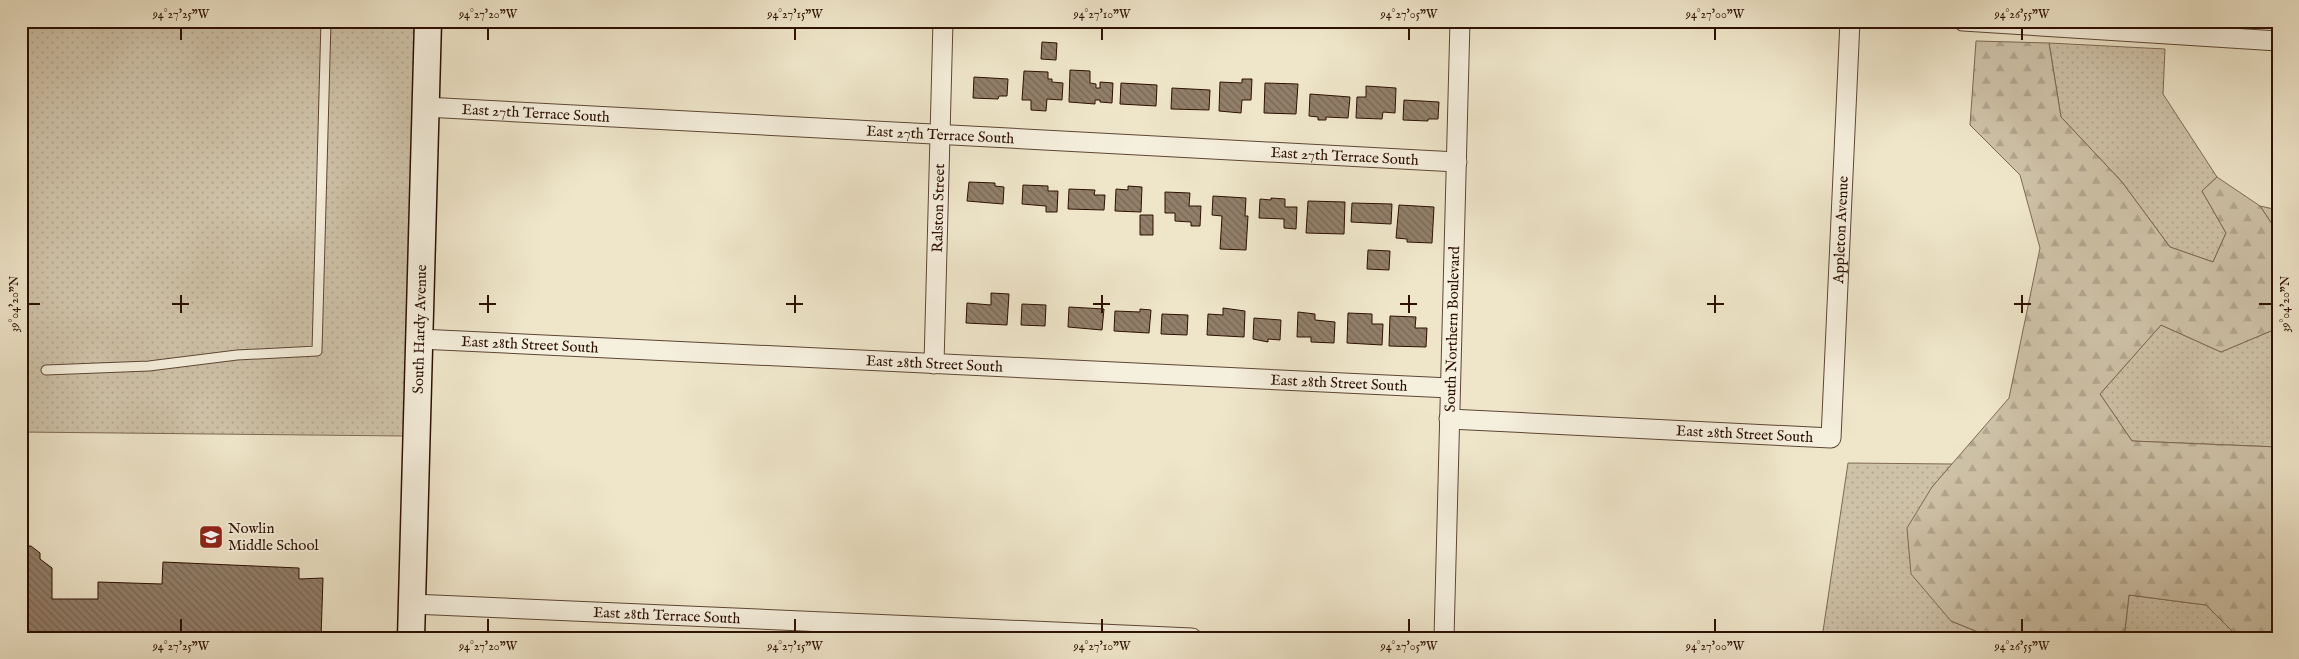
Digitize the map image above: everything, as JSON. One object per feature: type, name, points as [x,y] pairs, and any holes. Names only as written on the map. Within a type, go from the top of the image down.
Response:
[{"type":"street","name":"South Hardy Avenue","points":[[411,638],[428,21]]},
{"type":"street","name":"Ralston Street","points":[[934,364],[943,21]]},
{"type":"street","name":"South Northern Boulevard","points":[[1444,638],[1460,21]]},
{"type":"street","name":"Appleton Avenue","points":[[1831,438],[1850,21]]},
{"type":"street","points":[[1963,21],[2278,42]]},
{"type":"street","name":"East 27th Terrace South","points":[[425,107],[1457,162]]},
{"type":"street","name":"East 28th Street South","points":[[419,339],[1450,388]]},
{"type":"street","name":"East 28th Street South","points":[[1449,418],[1831,438]]},
{"type":"street","name":"East 28th Terrace South","points":[[412,604],[1192,638]]},
{"type":"lane","points":[[46,370],[149,366],[236,355],[317,351],[326,21]]},
{"type":"green space","points":[[21,21],[418,21],[405,436],[21,432]]},
{"type":"green space","points":[[1976,41],[2049,43],[2061,117],[2122,182],[2170,247],[2213,262],[2226,233],[2202,191],[2217,177],[2260,206],[2278,233],[2278,328],[2221,352],[2161,325],[2100,394],[2132,441],[2278,447],[2278,638],[2239,638],[2206,605],[2129,595],[2124,638],[1993,638],[1951,621],[1911,574],[1907,528],[1932,487],[2009,398],[2040,248],[2020,175],[1970,125]]},
{"type":"green space","points":[[2049,43],[2165,49],[2163,94],[2217,177],[2202,191],[2226,233],[2213,262],[2170,247],[2122,182],[2061,117]]},
{"type":"green space","points":[[2260,206],[2278,210],[2278,233]]},
{"type":"green space","points":[[2161,325],[2221,352],[2278,328],[2278,447],[2132,441],[2100,394]]},
{"type":"green space","points":[[1848,463],[1952,464],[1932,487],[1951,621],[1993,638],[1822,638]]},
{"type":"green space","points":[[2129,595],[2206,605],[2239,638],[2124,638]]},
{"type":"green space","points":[[1672,634],[1766,638],[1672,638]]},
{"type":"building","points":[[1042,42],[1057,43],[1056,60],[1041,59]]},
{"type":"building","points":[[1070,70],[1090,71],[1090,83],[1096,84],[1096,88],[1100,88],[1100,82],[1113,83],[1112,103],[1100,102],[1100,100],[1095,100],[1095,104],[1069,102]]},
{"type":"building","points":[[1024,71],[1048,72],[1048,79],[1052,79],[1052,82],[1063,83],[1062,100],[1047,99],[1046,111],[1031,110],[1031,100],[1022,100]]},
{"type":"building","points":[[974,77],[1008,79],[1007,96],[999,96],[998,99],[973,98]]},
{"type":"building","points":[[1242,79],[1252,79],[1251,100],[1242,100],[1241,113],[1219,111],[1220,82],[1242,83]]},
{"type":"building","points":[[1121,83],[1157,85],[1156,106],[1120,104]]},
{"type":"building","points":[[1265,83],[1298,84],[1296,114],[1264,113]]},
{"type":"building","points":[[1366,86],[1396,88],[1395,113],[1383,112],[1382,119],[1356,118],[1357,97],[1366,97]]},
{"type":"building","points":[[1172,88],[1210,90],[1209,110],[1171,109]]},
{"type":"building","points":[[1310,94],[1350,97],[1348,118],[1326,117],[1326,120],[1318,120],[1318,117],[1309,116]]},
{"type":"building","points":[[1404,100],[1439,102],[1438,119],[1428,119],[1428,121],[1403,120]]},
{"type":"building","points":[[969,182],[995,183],[995,186],[1004,187],[1003,204],[967,201]]},
{"type":"building","points":[[1023,185],[1048,186],[1048,191],[1058,191],[1057,212],[1046,212],[1046,206],[1022,204]]},
{"type":"building","points":[[1128,186],[1142,187],[1141,212],[1115,211],[1116,189],[1128,190]]},
{"type":"building","points":[[1069,189],[1095,190],[1094,195],[1105,195],[1104,210],[1068,209]]},
{"type":"building","points":[[1165,192],[1190,193],[1189,206],[1201,206],[1200,226],[1191,226],[1191,222],[1175,221],[1175,213],[1165,213]]},
{"type":"building","points":[[1213,196],[1246,198],[1245,216],[1248,216],[1246,250],[1220,249],[1222,216],[1212,215]]},
{"type":"building","points":[[1271,198],[1285,199],[1285,207],[1297,207],[1296,229],[1284,228],[1284,219],[1259,218],[1260,199],[1271,200]]},
{"type":"building","points":[[1308,201],[1345,202],[1344,234],[1306,233]]},
{"type":"building","points":[[1352,203],[1392,204],[1391,224],[1351,222]]},
{"type":"building","points":[[1399,205],[1434,207],[1432,243],[1407,242],[1407,239],[1396,238]]},
{"type":"building","points":[[1140,215],[1153,215],[1153,235],[1140,235]]},
{"type":"building","points":[[1368,250],[1390,251],[1389,270],[1367,269]]},
{"type":"building","points":[[991,293],[1009,294],[1007,325],[966,323],[967,303],[991,305]]},
{"type":"building","points":[[1022,304],[1046,305],[1045,326],[1021,325]]},
{"type":"building","points":[[1069,307],[1104,309],[1102,330],[1068,327]]},
{"type":"building","points":[[1223,308],[1245,311],[1244,337],[1207,335],[1208,314],[1223,315]]},
{"type":"building","points":[[1140,309],[1151,310],[1149,333],[1114,331],[1115,311],[1140,312]]},
{"type":"building","points":[[1298,312],[1315,314],[1315,320],[1335,322],[1334,343],[1311,342],[1311,337],[1297,337]]},
{"type":"building","points":[[1348,313],[1372,314],[1372,324],[1383,324],[1382,345],[1347,343]]},
{"type":"building","points":[[1162,314],[1188,315],[1187,335],[1161,334]]},
{"type":"building","points":[[1390,316],[1416,317],[1415,328],[1427,328],[1426,347],[1389,346]]},
{"type":"building","points":[[1254,318],[1281,320],[1280,340],[1268,339],[1268,342],[1253,339]]},
{"type":"building","name":"Nowlin Middle School","points":[[25,546],[31,546],[40,553],[40,559],[52,568],[52,599],[98,599],[98,582],[162,584],[163,562],[299,568],[299,579],[323,578],[321,638],[171,633],[171,638],[21,638],[21,558],[25,558]]},
{"type":"place","name":"Nowlin Middle School","points":[[211,537]]}]
